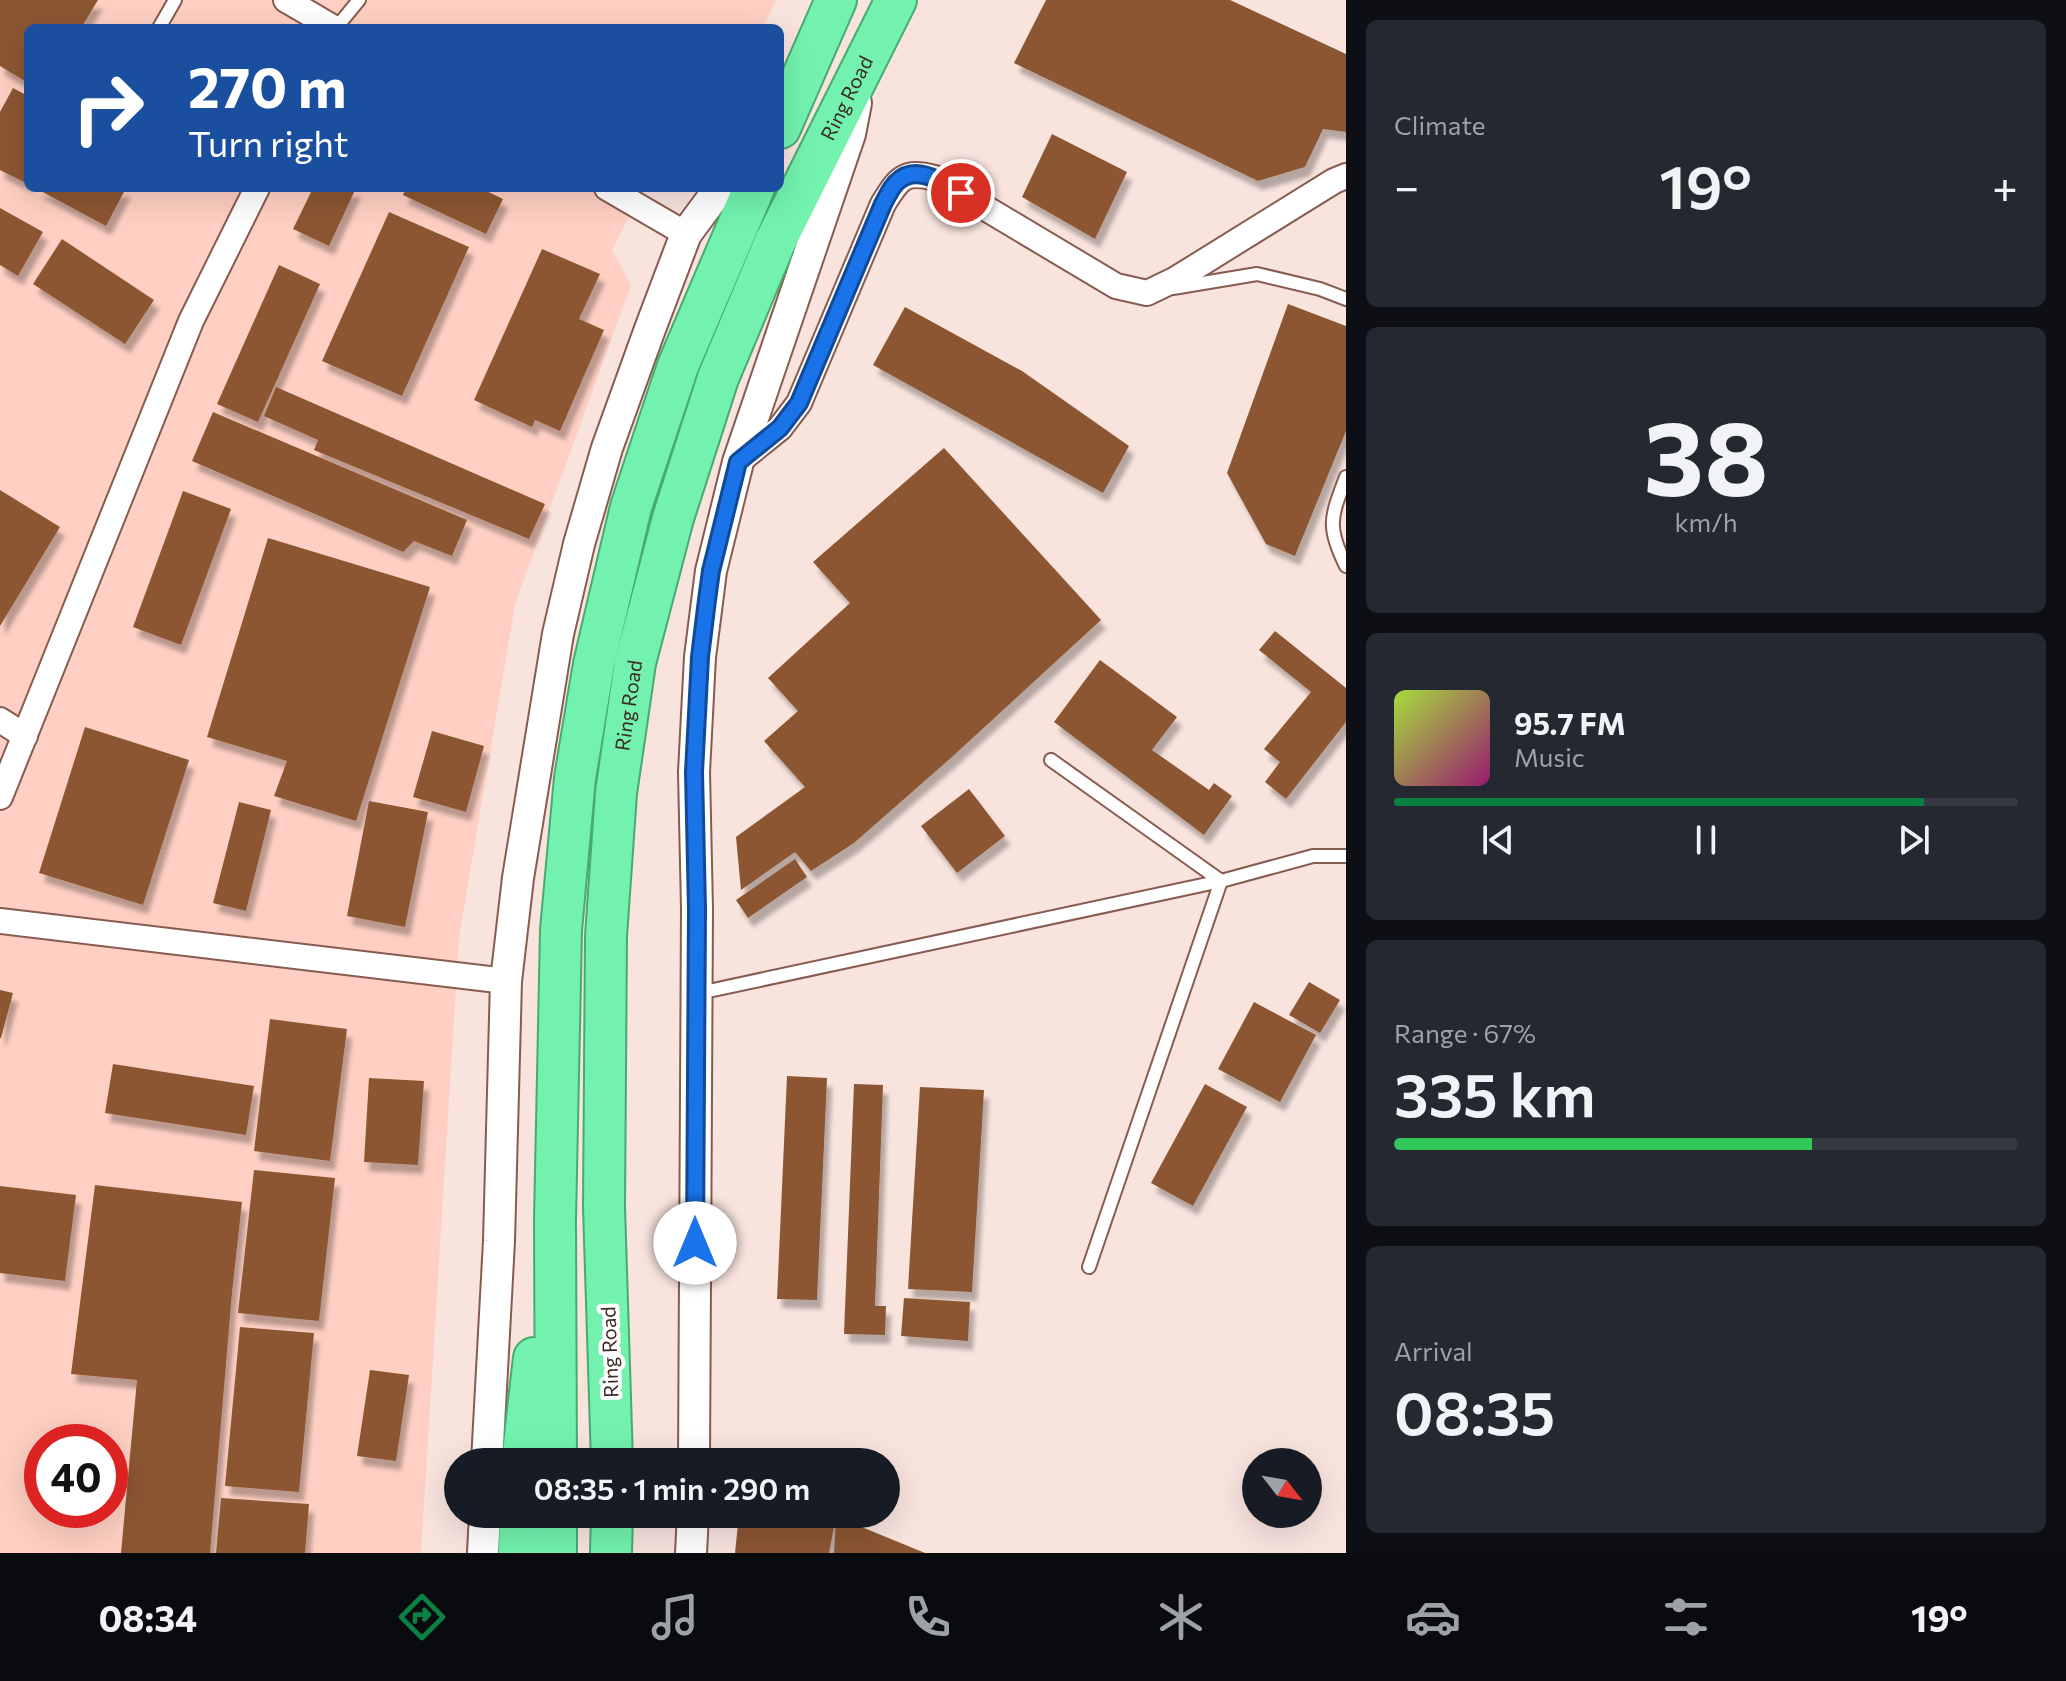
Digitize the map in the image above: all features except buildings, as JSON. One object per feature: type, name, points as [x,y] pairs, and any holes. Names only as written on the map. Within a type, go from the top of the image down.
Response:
[{"type":"highway","points":[[784,119],[836,0]]},
{"type":"highway","name":"Ring Road","points":[[612,1448],[604,1207],[606,936],[616,793],[635,663],[673,518],[718,378],[775,242],[896,0]]},
{"type":"highway","name":"Ring Road","points":[[556,1448],[555,1220],[561,930],[575,778],[594,664],[631,507],[678,366],[752,192]]},
{"type":"highway","points":[[524,1448],[538,1324],[555,1220]]},
{"type":"highway","points":[[519,1553],[520,1528]]},
{"type":"highway","points":[[556,1528],[556,1553]]},
{"type":"highway","points":[[611,1553],[612,1528]]},
{"type":"street","points":[[286,0],[328,24]]},
{"type":"street","points":[[784,93],[816,46]]},
{"type":"street","points":[[694,1448],[694,772],[700,657],[711,571],[738,462],[850,134],[865,61]]},
{"type":"street","points":[[738,462],[780,428],[799,403],[883,204],[898,180],[916,173],[935,178],[1116,286],[1147,293],[1176,279],[1346,176]]},
{"type":"street","points":[[0,797],[191,321],[255,192]]},
{"type":"street","points":[[614,192],[686,234]]},
{"type":"street","points":[[488,1448],[499,1241],[506,981],[518,878],[553,664],[579,544],[607,448],[686,234],[717,192]]},
{"type":"street","points":[[0,720],[25,736]]},
{"type":"street","points":[[0,921],[506,981]]},
{"type":"street","points":[[483,1553],[484,1528]]},
{"type":"street","points":[[691,1553],[692,1528]]},
{"type":"lane","points":[[161,24],[175,0]]},
{"type":"lane","points":[[338,24],[359,0]]},
{"type":"lane","points":[[1147,293],[1257,274],[1320,289],[1346,299]]},
{"type":"lane","points":[[1346,477],[1332,515],[1335,544],[1346,566]]},
{"type":"lane","points":[[1051,760],[1221,881]]},
{"type":"lane","points":[[696,994],[1221,881],[1313,856],[1346,856]]},
{"type":"lane","points":[[1089,1267],[1221,881]]},
{"type":"shaded area","points":[[0,0],[776,0],[765,24],[24,24],[24,192],[641,192],[612,250],[631,285],[515,604],[459,938],[421,1553],[0,1553]]},
{"type":"route","points":[[695,1243],[697,909],[694,772],[700,657],[711,571],[738,462],[780,428],[799,403],[883,204],[898,180],[916,173],[935,178],[961,193]]}]
